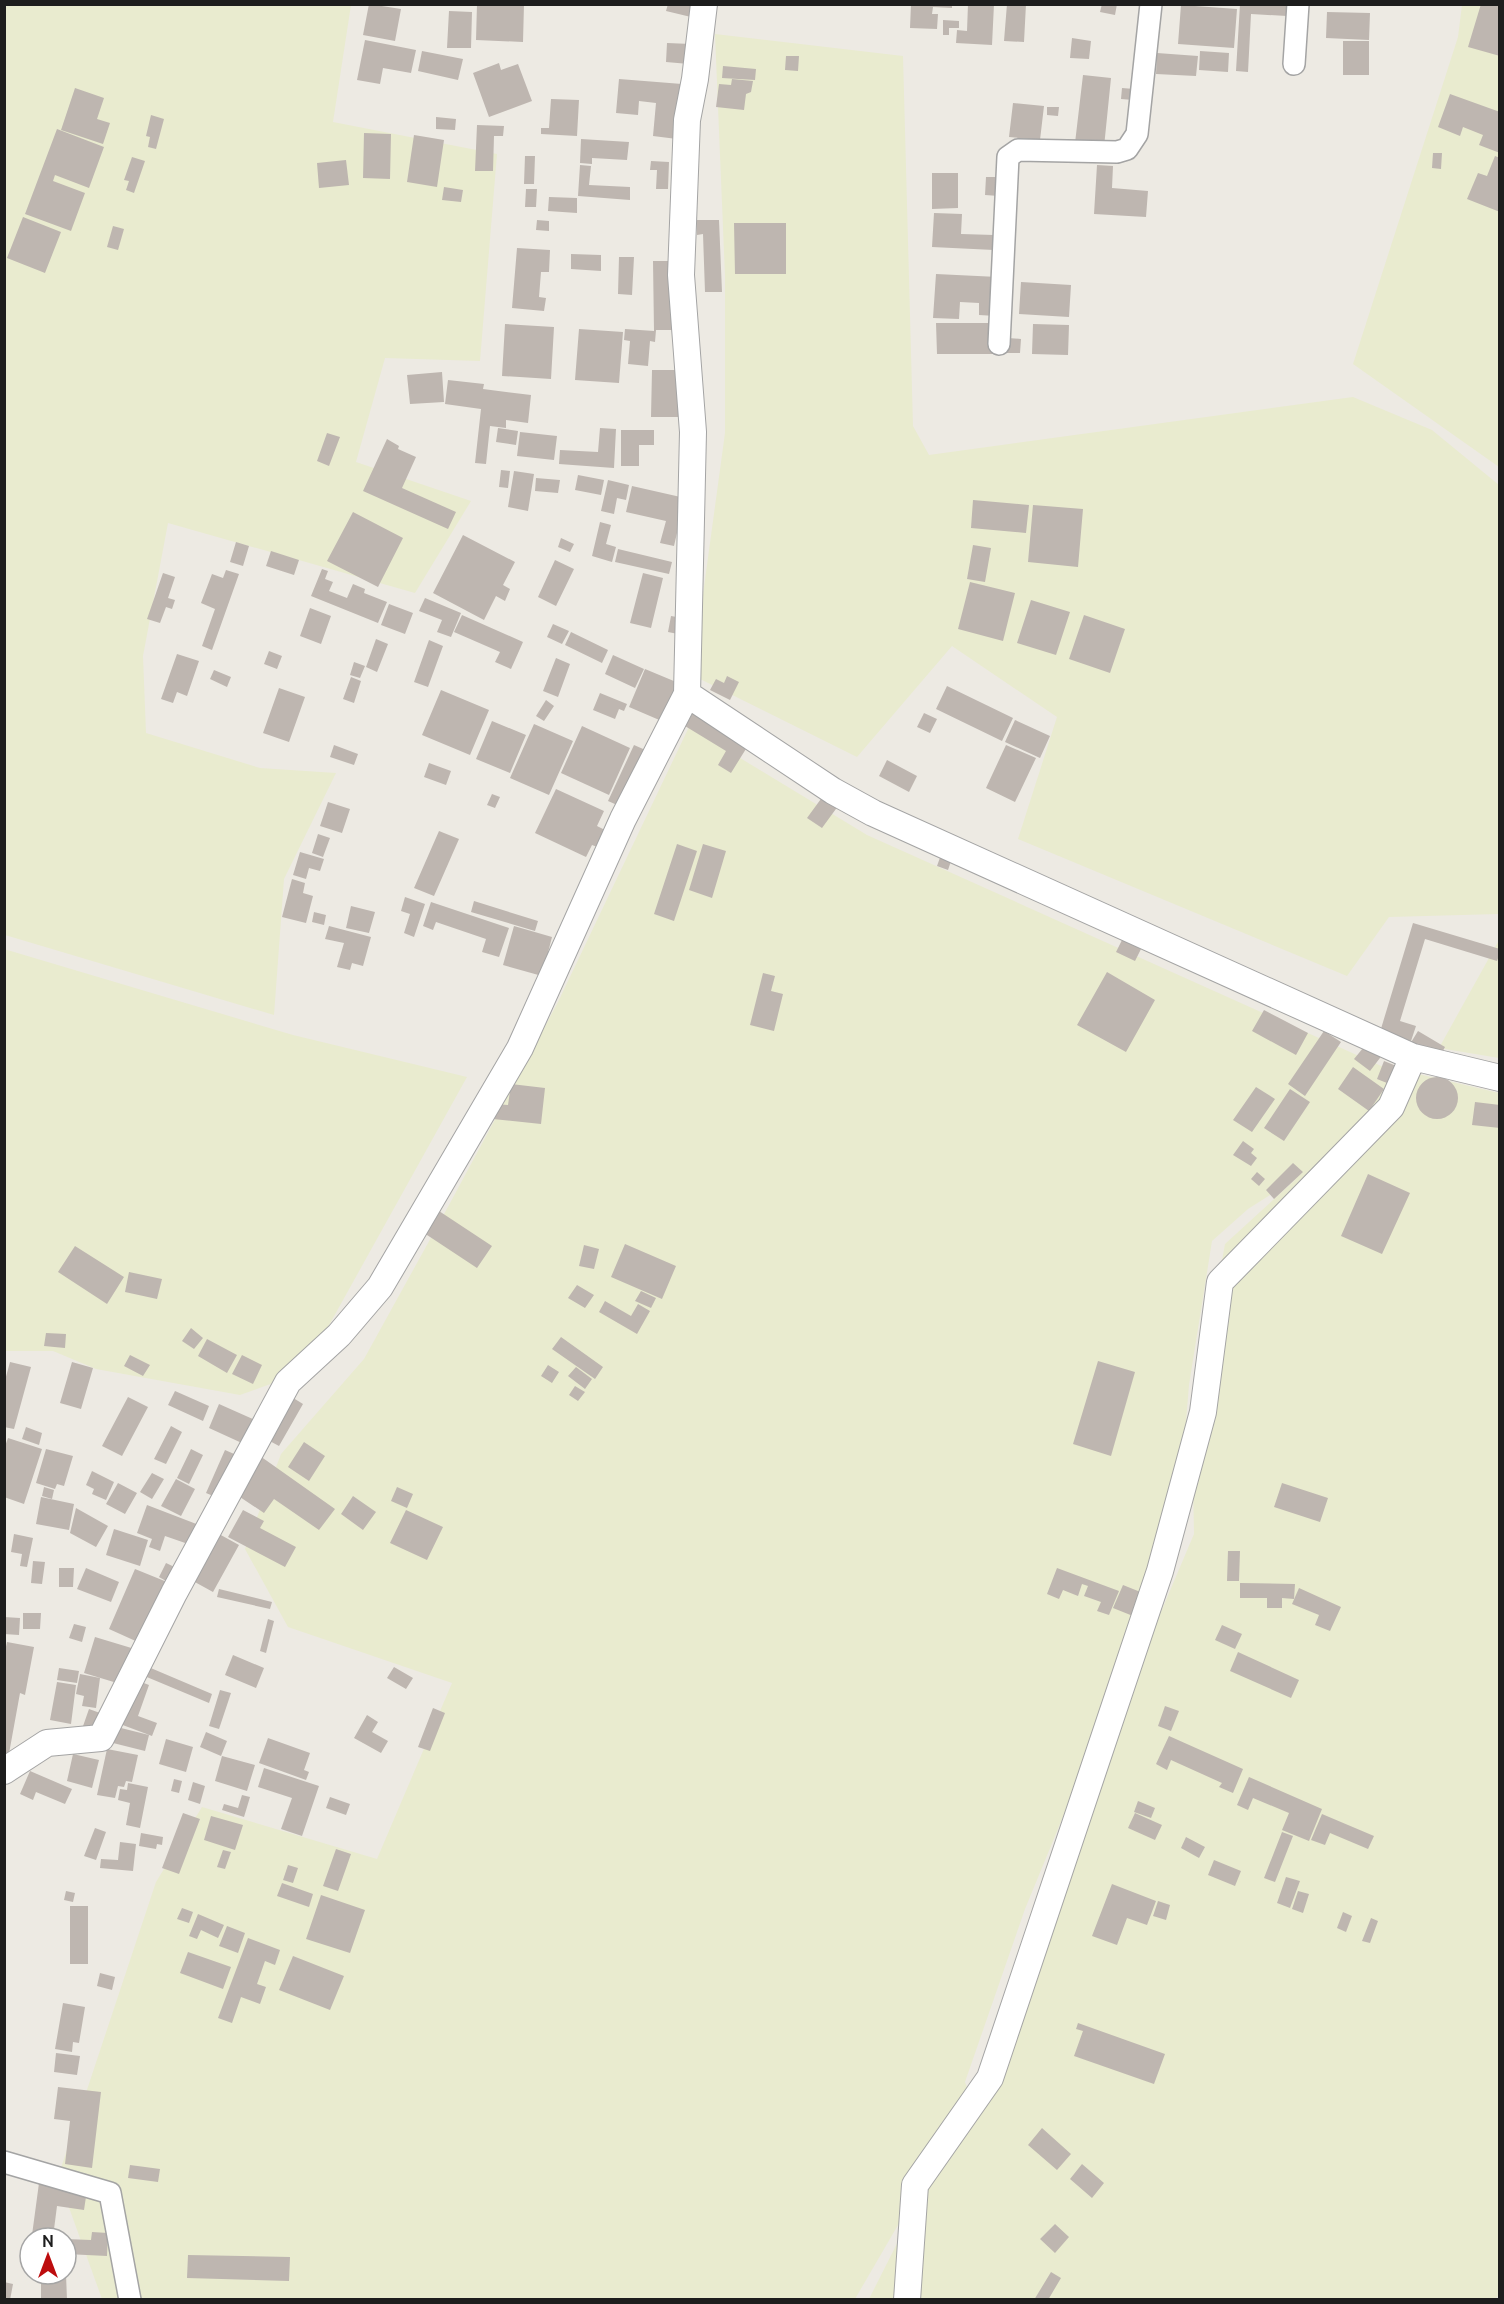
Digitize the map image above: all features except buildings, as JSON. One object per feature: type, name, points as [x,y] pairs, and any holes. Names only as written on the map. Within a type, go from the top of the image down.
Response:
[{"type":"street","points":[[4,1771],[47,1743],[101,1738],[174,1593],[288,1382],[339,1335],[380,1287],[520,1048],[623,819],[687,694],[693,432],[681,275],[687,120],[695,79],[704,4]]},
{"type":"street","points":[[999,344],[1008,157],[1018,150],[1117,152],[1127,149],[1135,141],[1151,4]]},
{"type":"street","points":[[1293,64],[1298,4]]},
{"type":"street","points":[[687,694],[833,791],[873,813],[1413,1057],[1500,1078]]},
{"type":"street","points":[[907,2300],[915,2185],[990,2078],[1160,1571],[1203,1412],[1220,1282],[1391,1107],[1413,1057]]},
{"type":"street","points":[[4,2162],[110,2193],[130,2300]]},
{"type":"green space","points":[[4,5],[351,5],[333,122],[497,154],[480,361],[385,358],[356,462],[471,501],[415,593],[168,523],[143,656],[146,733],[260,768],[336,773],[284,879],[274,1015],[5,935]]},
{"type":"green space","points":[[1462,5],[1499,5],[1499,467],[1353,364],[1458,37]]},
{"type":"green space","points":[[715,34],[903,56],[913,426],[929,455],[1353,397],[1432,430],[1499,485],[1498,914],[1389,917],[1347,976],[1018,839],[1057,717],[952,646],[857,757],[692,675],[725,433],[725,276]]},
{"type":"green space","points":[[689,727],[867,835],[1399,1074],[1414,1073],[1499,1093],[1500,2294],[1495,2299],[869,2299],[962,2115],[855,2299],[102,2299],[78,2232],[78,2226],[76,2226],[58,2177],[156,1882],[202,1807],[377,1859],[452,1683],[288,1627],[245,1549],[281,1454],[364,1359],[558,1002]],"holes":[[[1297,1178],[1225,1244],[1192,1425],[1194,1534],[1042,1893],[971,2099],[965,2082],[1025,1909],[1176,1542],[1189,1385],[1212,1241],[1248,1209]]]},
{"type":"green space","points":[[1499,940],[1499,1058],[1439,1048]]},
{"type":"green space","points":[[4,949],[293,1035],[467,1077],[303,1372],[240,1395],[96,1369],[53,1351],[5,1351]]}]
